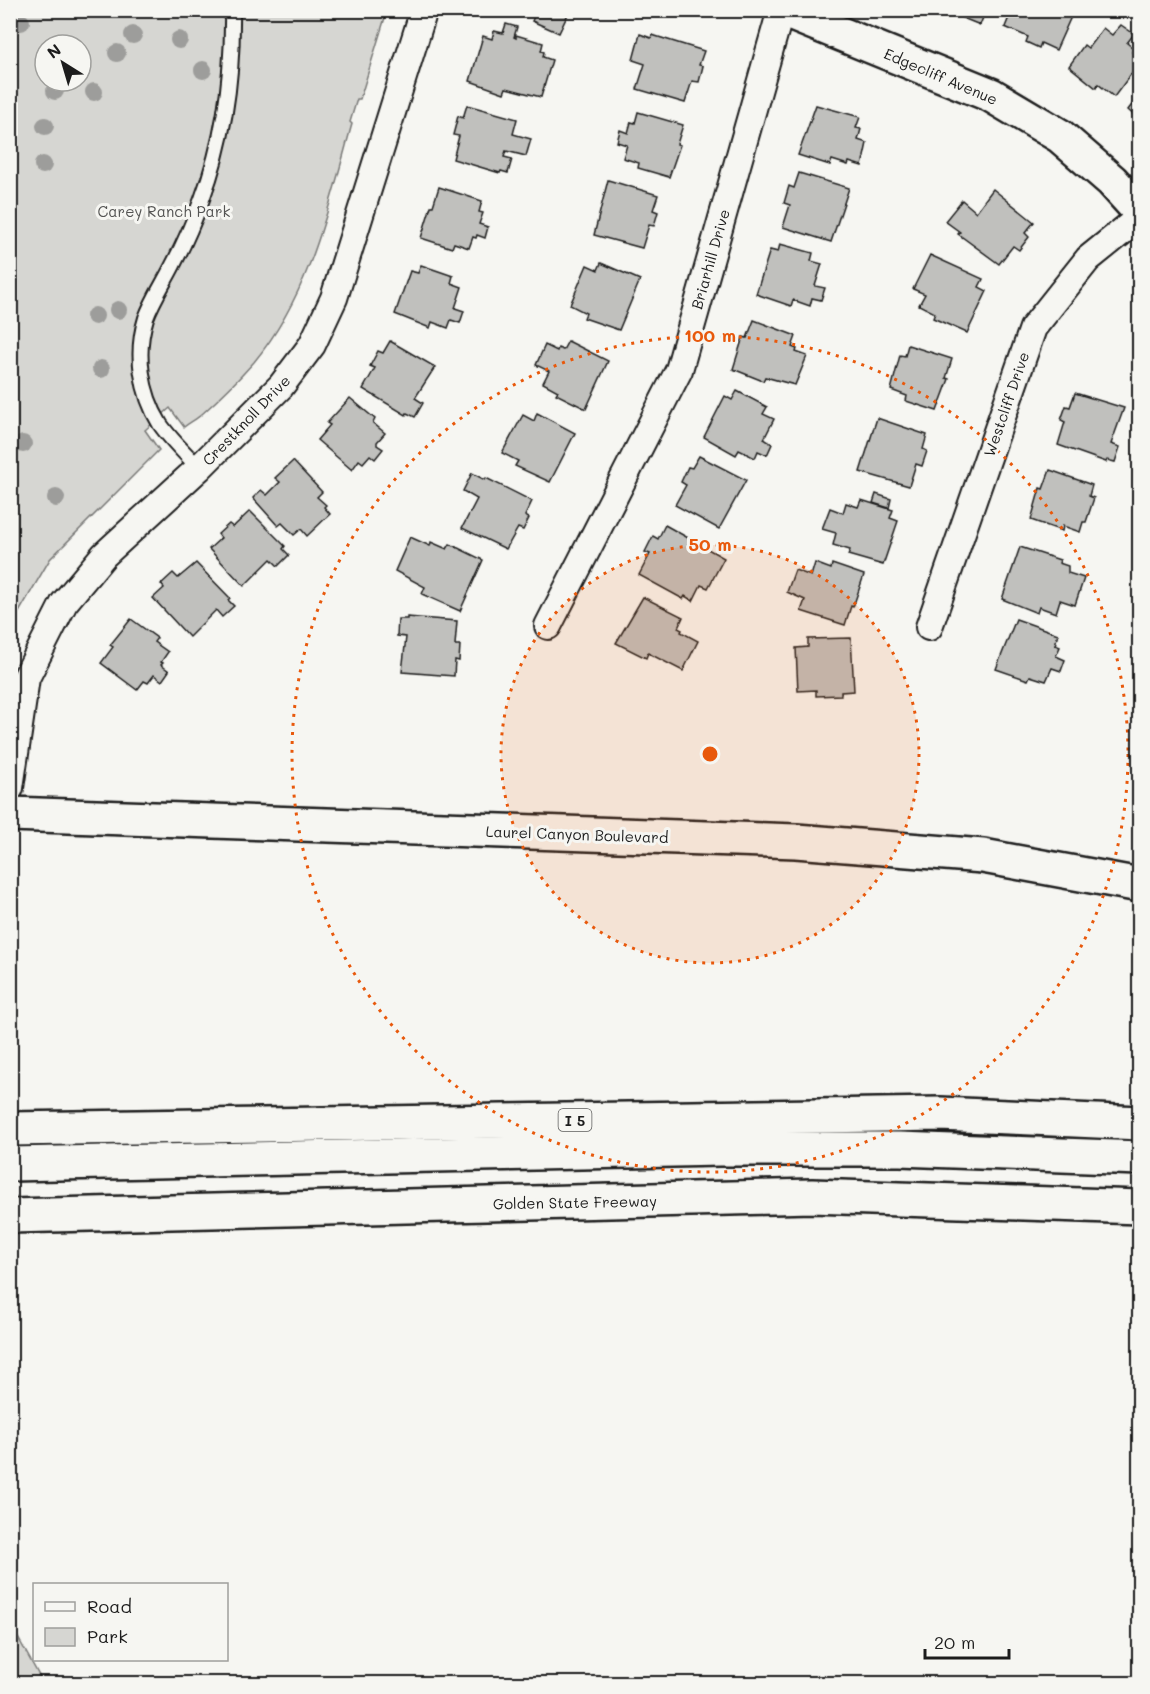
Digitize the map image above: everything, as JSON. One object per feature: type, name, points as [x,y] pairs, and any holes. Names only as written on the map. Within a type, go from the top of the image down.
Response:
[{"type":"main road","name":"Edgecliff Avenue","points":[[781,10],[991,95],[1060,136],[1112,181],[1140,212]]},
{"type":"main road","name":"Laurel Canyon Boulevard","points":[[10,814],[796,841],[983,856],[1140,885]]},
{"type":"main road","name":"I 5","points":[[10,1129],[940,1114],[1140,1123]]},
{"type":"main road","points":[[10,1164],[744,1149],[900,1149],[1140,1158]]},
{"type":"main road","points":[[812,1196],[851,1169],[1140,1179]]},
{"type":"main road","name":"Golden State Freeway","points":[[10,1216],[812,1196],[1140,1207]]},
{"type":"street","name":"Crestknoll Drive","points":[[10,788],[26,678],[64,603],[104,555],[199,468],[281,386],[312,345],[334,298],[424,10]]},
{"type":"street","name":"Briarhill Drive","points":[[548,626],[679,370],[781,10]]},
{"type":"street","name":"Westcliff Drive","points":[[929,627],[1033,328],[1088,259],[1140,217]]},
{"type":"lane","points":[[199,468],[158,419],[144,384],[140,355],[150,309],[195,218],[210,176],[228,90],[233,43],[232,10]]},
{"type":"green space","name":"Carey Ranch Park","points":[[11,11],[387,11],[360,99],[357,99],[350,122],[352,124],[326,218],[304,279],[273,336],[248,369],[198,417],[184,427],[170,408],[145,430],[159,450],[50,559],[11,626]]},
{"type":"green space","points":[[11,1625],[43,1683],[11,1683]]},
{"type":"building","points":[[526,10],[568,10],[568,14],[559,33],[532,21],[535,14]]},
{"type":"building","points":[[943,10],[986,10],[980,25]]},
{"type":"building","points":[[1012,10],[1074,10],[1056,50],[1041,43],[1039,48],[1026,42],[1028,37],[1005,27]]},
{"type":"building","points":[[506,24],[517,27],[514,37],[516,38],[516,35],[543,43],[541,51],[544,52],[543,57],[552,60],[541,97],[506,88],[504,93],[470,81],[483,36],[492,39],[494,31],[503,33]]},
{"type":"building","points":[[1121,25],[1134,34],[1127,43],[1134,49],[1132,52],[1140,58],[1140,62],[1114,97],[1098,84],[1096,88],[1069,66],[1084,45],[1088,48],[1103,28],[1112,35]]},
{"type":"building","points":[[640,34],[651,38],[652,35],[704,51],[699,65],[703,66],[699,82],[692,81],[685,103],[637,89],[645,64],[633,60]]},
{"type":"building","points":[[1140,94],[1140,121],[1128,110]]},
{"type":"building","points":[[467,105],[517,119],[513,134],[531,139],[526,156],[506,151],[504,157],[512,159],[508,173],[501,171],[500,173],[453,159],[459,136],[453,135],[458,116],[463,118]]},
{"type":"building","points":[[816,105],[860,117],[856,128],[861,129],[858,140],[867,143],[862,166],[832,160],[830,165],[798,155]]},
{"type":"building","points":[[638,112],[683,125],[677,144],[680,145],[669,177],[638,168],[639,163],[623,158],[627,145],[617,142],[620,130],[628,133],[631,122],[635,123]]},
{"type":"building","points":[[799,173],[849,188],[831,242],[783,227],[790,205],[784,203],[789,186],[794,188]]},
{"type":"building","points":[[608,180],[658,195],[653,210],[658,212],[654,226],[649,225],[642,248],[594,235]]},
{"type":"building","points":[[439,187],[482,201],[479,212],[483,213],[479,224],[488,227],[485,238],[477,235],[476,238],[473,237],[469,248],[454,243],[452,248],[421,238]]},
{"type":"building","points":[[993,189],[1034,222],[1025,233],[1029,237],[1019,250],[1013,246],[999,264],[958,234],[960,232],[945,221],[962,200],[976,212]]},
{"type":"building","points":[[780,244],[813,253],[811,261],[822,264],[815,286],[825,288],[821,300],[812,298],[810,306],[793,300],[791,306],[756,294],[770,250],[778,252]]},
{"type":"building","points":[[930,255],[983,279],[979,287],[987,291],[967,333],[933,318],[935,313],[919,305],[925,294],[913,289]]},
{"type":"building","points":[[601,263],[640,280],[619,330],[584,318],[586,313],[570,305],[587,265],[598,270]]},
{"type":"building","points":[[421,265],[453,276],[451,283],[462,287],[455,308],[464,311],[460,323],[451,320],[448,328],[432,322],[430,328],[395,314],[410,271],[418,273]]},
{"type":"building","points":[[754,320],[796,336],[792,347],[797,349],[796,352],[807,356],[795,385],[765,377],[763,381],[733,369],[743,337],[747,338]]},
{"type":"building","points":[[390,341],[435,367],[415,398],[423,403],[415,417],[407,413],[406,415],[363,389],[375,368],[370,366],[378,351],[383,353]]},
{"type":"building","points":[[568,341],[608,361],[586,409],[556,394],[558,391],[543,383],[549,371],[536,365],[545,345],[557,351],[558,348],[563,350]]},
{"type":"building","points":[[908,345],[952,359],[946,378],[949,379],[937,411],[906,401],[907,396],[891,390],[900,355],[905,356]]},
{"type":"building","points":[[737,391],[767,407],[763,414],[774,419],[764,439],[772,444],[767,455],[758,451],[755,458],[739,450],[736,455],[704,437],[725,396],[732,400]]},
{"type":"building","points":[[1075,393],[1124,408],[1111,444],[1120,447],[1115,462],[1107,460],[1106,462],[1058,445],[1065,422],[1061,420],[1066,406],[1070,407]]},
{"type":"building","points":[[350,398],[375,419],[373,423],[385,433],[377,442],[377,445],[383,449],[375,459],[370,455],[363,463],[359,460],[352,470],[317,440],[330,425],[327,423]]},
{"type":"building","points":[[537,413],[575,433],[550,482],[515,466],[518,461],[502,453],[523,415],[534,421]]},
{"type":"building","points":[[877,418],[927,435],[923,449],[927,451],[922,466],[916,464],[909,486],[860,472]]},
{"type":"building","points":[[699,456],[746,480],[719,529],[675,505],[686,485],[681,482],[688,467],[692,468]]},
{"type":"building","points":[[293,461],[322,492],[317,497],[326,505],[324,507],[330,514],[307,536],[301,529],[294,535],[282,523],[278,526],[253,498],[261,490],[267,495],[280,482],[275,478]]},
{"type":"building","points":[[1050,470],[1092,485],[1089,496],[1094,498],[1080,532],[1063,526],[1062,531],[1031,520],[1040,488],[1043,489]]},
{"type":"building","points":[[472,473],[532,501],[525,516],[529,518],[523,530],[518,528],[506,549],[462,528],[477,499],[463,491]]},
{"type":"building","points":[[876,494],[891,499],[889,508],[873,503]]},
{"type":"building","points":[[861,500],[893,510],[890,518],[898,521],[883,565],[848,555],[850,550],[833,545],[836,533],[822,529],[830,508],[843,513],[846,503],[858,507]]},
{"type":"building","points":[[250,511],[285,546],[283,549],[289,555],[278,566],[271,559],[244,586],[209,549],[221,538],[218,534],[229,524],[233,527]]},
{"type":"building","points":[[665,525],[724,558],[708,588],[701,585],[693,601],[685,596],[683,599],[639,575],[650,554],[645,552],[653,536],[658,539]]},
{"type":"building","points":[[410,537],[430,546],[431,542],[447,549],[450,544],[483,560],[460,611],[422,594],[425,587],[395,571]]},
{"type":"building","points":[[1020,547],[1060,560],[1059,563],[1068,566],[1068,573],[1084,578],[1075,605],[1060,600],[1056,613],[1039,607],[1037,613],[1002,599]]},
{"type":"building","points":[[196,563],[230,598],[228,600],[234,606],[222,617],[216,610],[189,637],[153,598],[164,588],[161,584],[173,573],[178,578]]},
{"type":"building","points":[[815,563],[831,569],[832,564],[864,575],[845,625],[801,611],[805,600],[787,592],[795,570],[811,576]]},
{"type":"building","points":[[643,597],[683,617],[678,628],[698,641],[683,671],[648,653],[646,658],[616,643]]},
{"type":"building","points":[[407,617],[457,621],[455,645],[460,645],[459,661],[455,660],[454,676],[402,672],[406,637],[397,636],[398,619],[407,619]]},
{"type":"building","points":[[131,619],[157,638],[154,642],[168,652],[161,665],[169,671],[162,681],[154,675],[148,683],[144,681],[137,690],[101,663],[113,647],[110,645]]},
{"type":"building","points":[[1016,619],[1058,634],[1055,645],[1060,647],[1056,656],[1065,660],[1061,671],[1052,668],[1046,681],[1030,676],[1028,680],[996,669]]},
{"type":"building","points":[[851,638],[854,691],[841,692],[841,695],[816,696],[816,690],[798,691],[796,648],[808,647],[808,639]]}]
